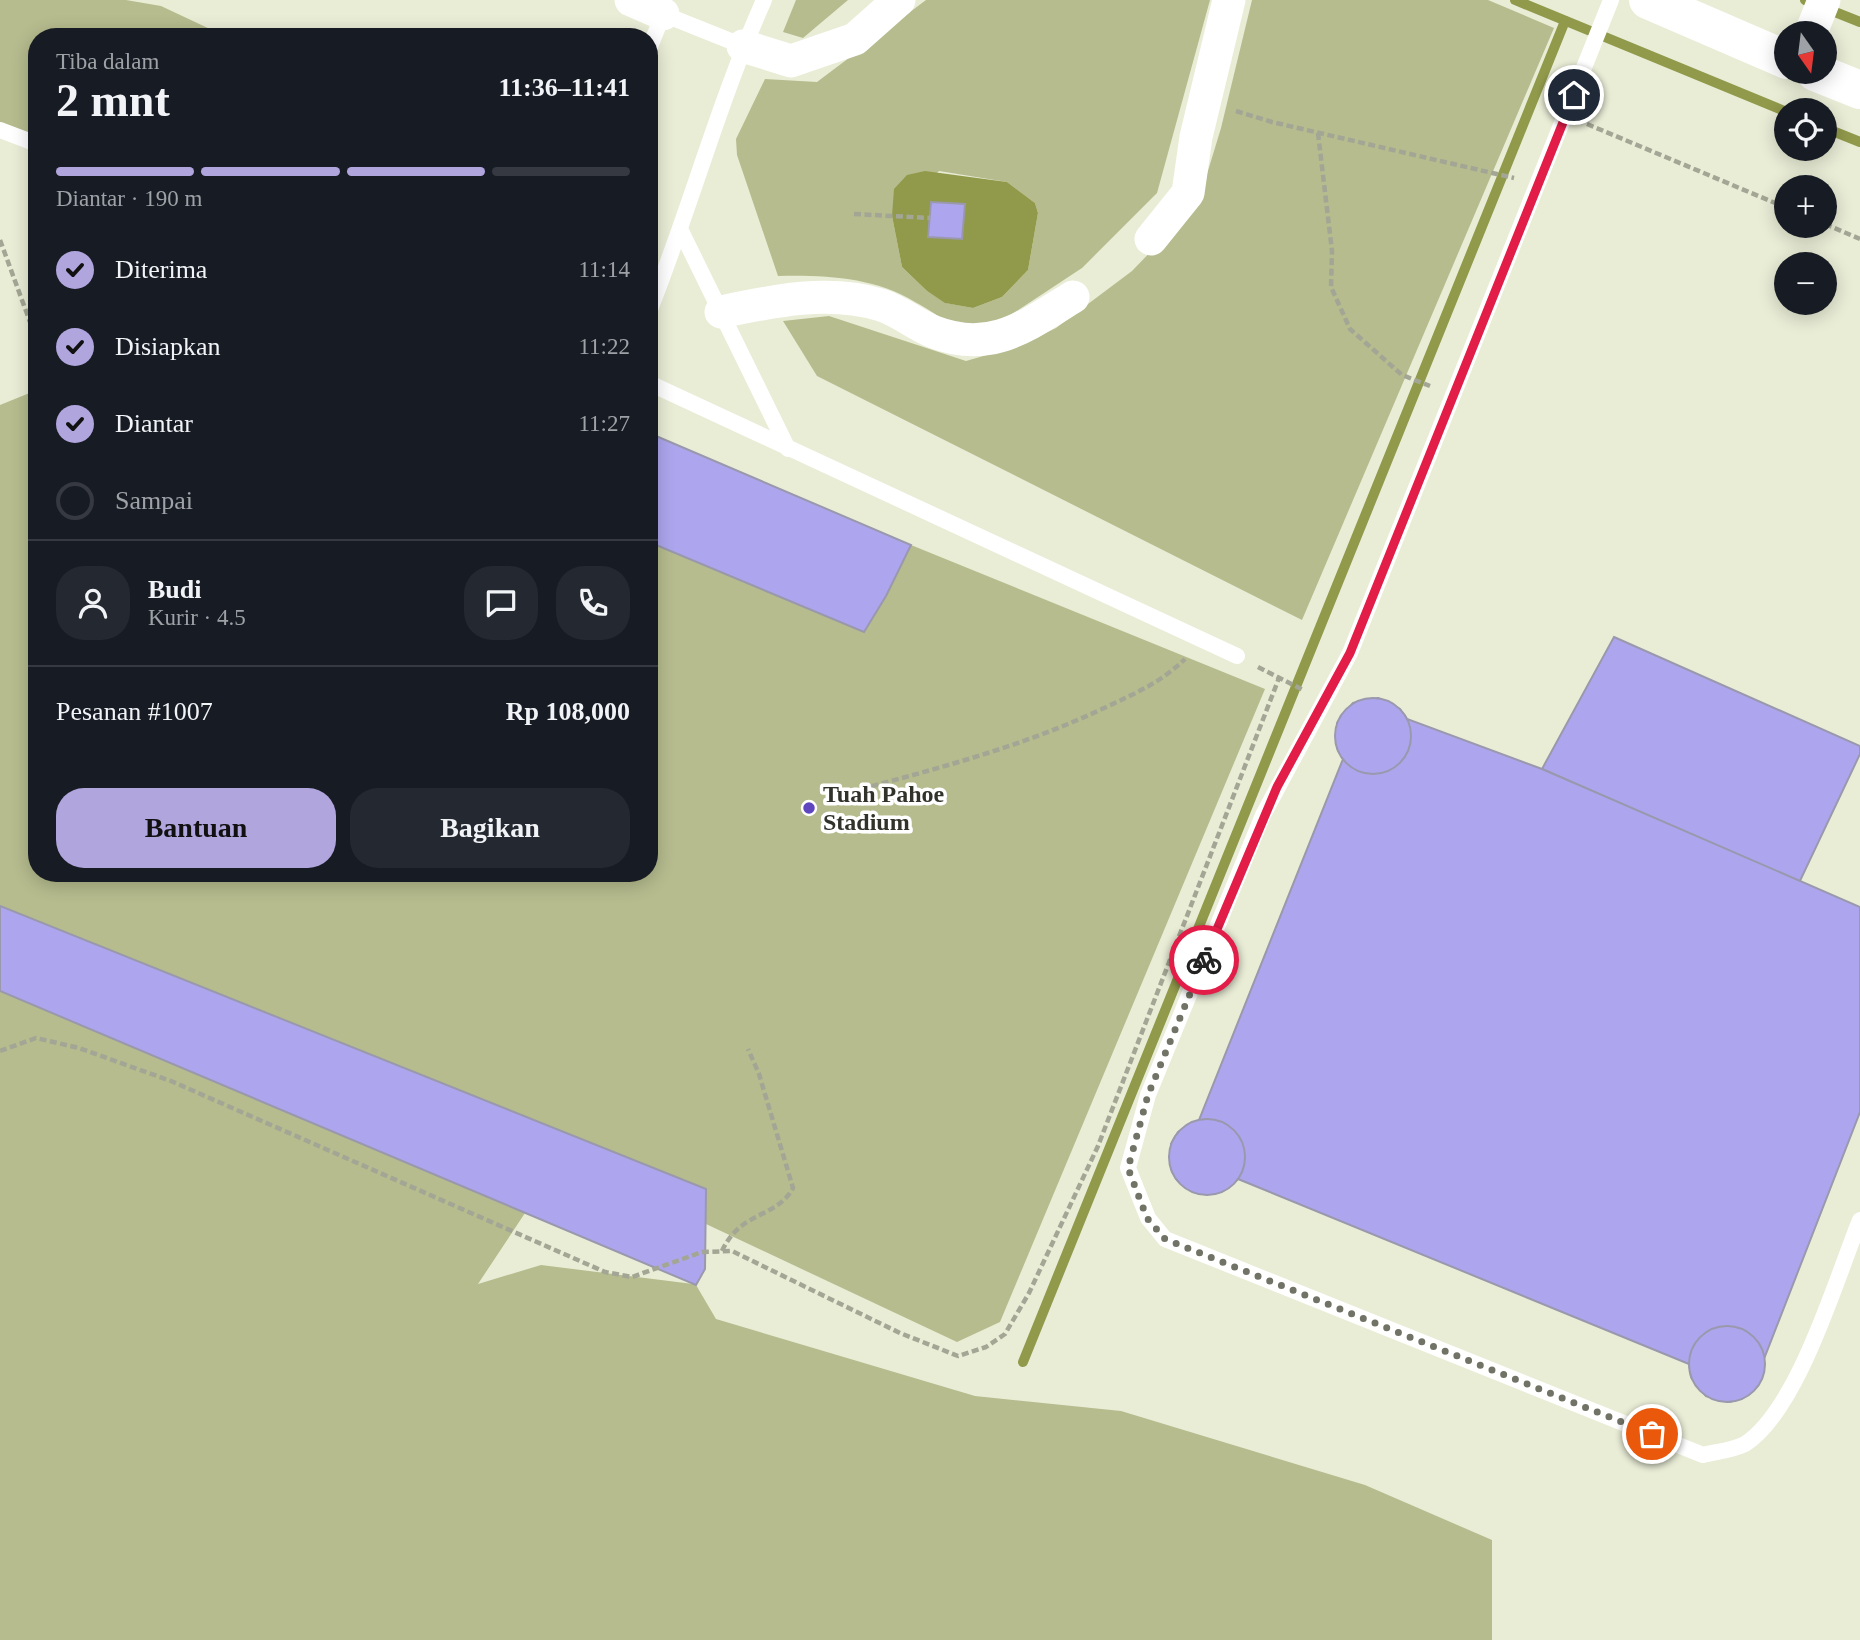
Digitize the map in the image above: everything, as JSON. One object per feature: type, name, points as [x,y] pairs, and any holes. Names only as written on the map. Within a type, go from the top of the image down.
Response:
[{"type":"highway","points":[[1659,2],[1774,54]]},
{"type":"highway","points":[[1838,81],[1860,90]]},
{"type":"street","points":[[631,0],[666,7]]},
{"type":"street","points":[[743,46],[791,61],[855,39],[899,0]]},
{"type":"street","points":[[1151,239],[1188,193],[1196,137],[1229,0]]},
{"type":"street","points":[[1816,21],[1824,0]]},
{"type":"street","points":[[721,312],[788,298],[846,299],[882,305],[935,332],[981,342],[1019,330],[1073,297]]},
{"type":"lane","points":[[658,289],[681,231],[743,46],[764,0]]},
{"type":"lane","points":[[1611,0],[1350,653],[1263,815],[1148,1095],[1128,1168],[1147,1218],[1165,1239],[1703,1455],[1744,1444],[1776,1413],[1793,1387],[1860,1220]]},
{"type":"lane","points":[[658,28],[666,7],[743,46]]},
{"type":"lane","points":[[0,130],[28,141]]},
{"type":"lane","points":[[681,231],[789,449]]},
{"type":"lane","points":[[658,387],[1237,656]]},
{"type":"path","points":[[1246,114],[1520,180]]},
{"type":"path","points":[[1566,115],[1774,203]]},
{"type":"path","points":[[1318,133],[1332,251],[1331,287],[1350,329],[1402,375],[1436,387]]},
{"type":"path","points":[[853,214],[930,218]]},
{"type":"path","points":[[1837,229],[1860,239]]},
{"type":"path","points":[[0,240],[28,316]]},
{"type":"path","points":[[831,797],[951,764],[1063,727],[1164,680],[1204,641]]},
{"type":"path","points":[[0,1051],[36,1038],[79,1048],[172,1080],[605,1272],[632,1277],[702,1252],[732,1251],[900,1333],[958,1356],[986,1347],[1005,1334],[1029,1293],[1098,1146],[1279,678]]},
{"type":"path","points":[[722,1251],[731,1232],[787,1198],[793,1188],[759,1074],[748,1049]]},
{"type":"shaded area","points":[[0,0],[126,0],[161,6],[208,28],[28,28],[28,133],[0,122]]},
{"type":"shaded area","points":[[796,0],[848,0],[803,38],[783,32]]},
{"type":"shaded area","points":[[926,0],[1210,0],[1157,193],[1082,268],[1006,318],[966,332],[883,287],[831,277],[778,276],[737,155],[736,139],[765,79],[817,82]],"holes":[[[939,171],[1007,182],[1035,203],[1038,213],[1028,270],[1002,297],[973,308],[946,303],[927,291],[902,267],[892,216]]]},
{"type":"shaded area","points":[[1252,0],[1488,0],[1554,28],[1302,620],[817,376],[783,321],[829,316],[966,361],[1018,346],[1056,328],[1132,271],[1189,212],[1204,184],[1221,128]]},
{"type":"shaded area","points":[[925,171],[1007,182],[1035,203],[1038,213],[1028,270],[1002,297],[973,308],[945,303],[927,291],[902,267],[892,216],[894,189],[907,175]]},
{"type":"shaded area","points":[[28,394],[28,882],[658,882],[658,437],[911,545],[1265,689],[1000,1322],[957,1342],[706,1224],[696,1285],[716,1319],[975,1396],[1121,1411],[1365,1485],[1492,1540],[1492,1640],[0,1640],[0,405]],"holes":[[[525,1213],[693,1284],[541,1265],[478,1284]]]},
{"type":"building","points":[[931,202],[965,204],[962,239],[928,237]]},
{"type":"building","points":[[658,437],[911,545],[886,596],[864,632],[658,546]]},
{"type":"building","points":[[1614,637],[1860,746],[1860,754],[1799,883],[1542,769]]},
{"type":"building","points":[[1373,698],[1387,701],[1400,709],[1408,722],[1411,736],[1408,750],[1400,763],[1387,771],[1373,774],[1359,771],[1346,763],[1338,750],[1335,736],[1338,722],[1346,709],[1359,701]]},
{"type":"building","points":[[1378,698],[1400,709],[1407,719],[1542,769],[1860,907],[1860,1112],[1764,1359],[1760,1382],[1742,1398],[1730,1402],[1706,1396],[1691,1377],[1689,1364],[1238,1179],[1223,1191],[1199,1194],[1177,1180],[1171,1169],[1171,1144],[1178,1132],[1199,1120],[1343,759],[1337,748],[1337,723],[1353,703]]},
{"type":"building","points":[[0,906],[706,1189],[705,1269],[696,1285],[0,991]]},
{"type":"building","points":[[1207,1119],[1221,1122],[1234,1130],[1242,1143],[1245,1157],[1242,1171],[1234,1184],[1221,1192],[1207,1195],[1193,1192],[1180,1184],[1172,1171],[1169,1157],[1172,1143],[1180,1130],[1193,1122]]},
{"type":"building","points":[[1727,1326],[1741,1329],[1754,1337],[1762,1350],[1765,1364],[1762,1378],[1754,1391],[1741,1399],[1727,1402],[1713,1399],[1700,1391],[1692,1378],[1689,1364],[1692,1350],[1700,1337],[1713,1329]]},
{"type":"waterway","points":[[1515,0],[1774,107]]},
{"type":"waterway","points":[[1805,0],[1860,22]]},
{"type":"waterway","points":[[1023,1362],[1565,21]]},
{"type":"waterway","points":[[1837,133],[1860,142]]},
{"type":"way so far","points":[[1204,960],[1148,1095],[1128,1168],[1147,1218],[1165,1239],[1652,1434]]},
{"type":"place","name":"Tuah Pahoe Stadium","points":[[809,808]]},
{"type":"route","points":[[1204,960],[1263,815],[1350,653],[1574,95]]}]
